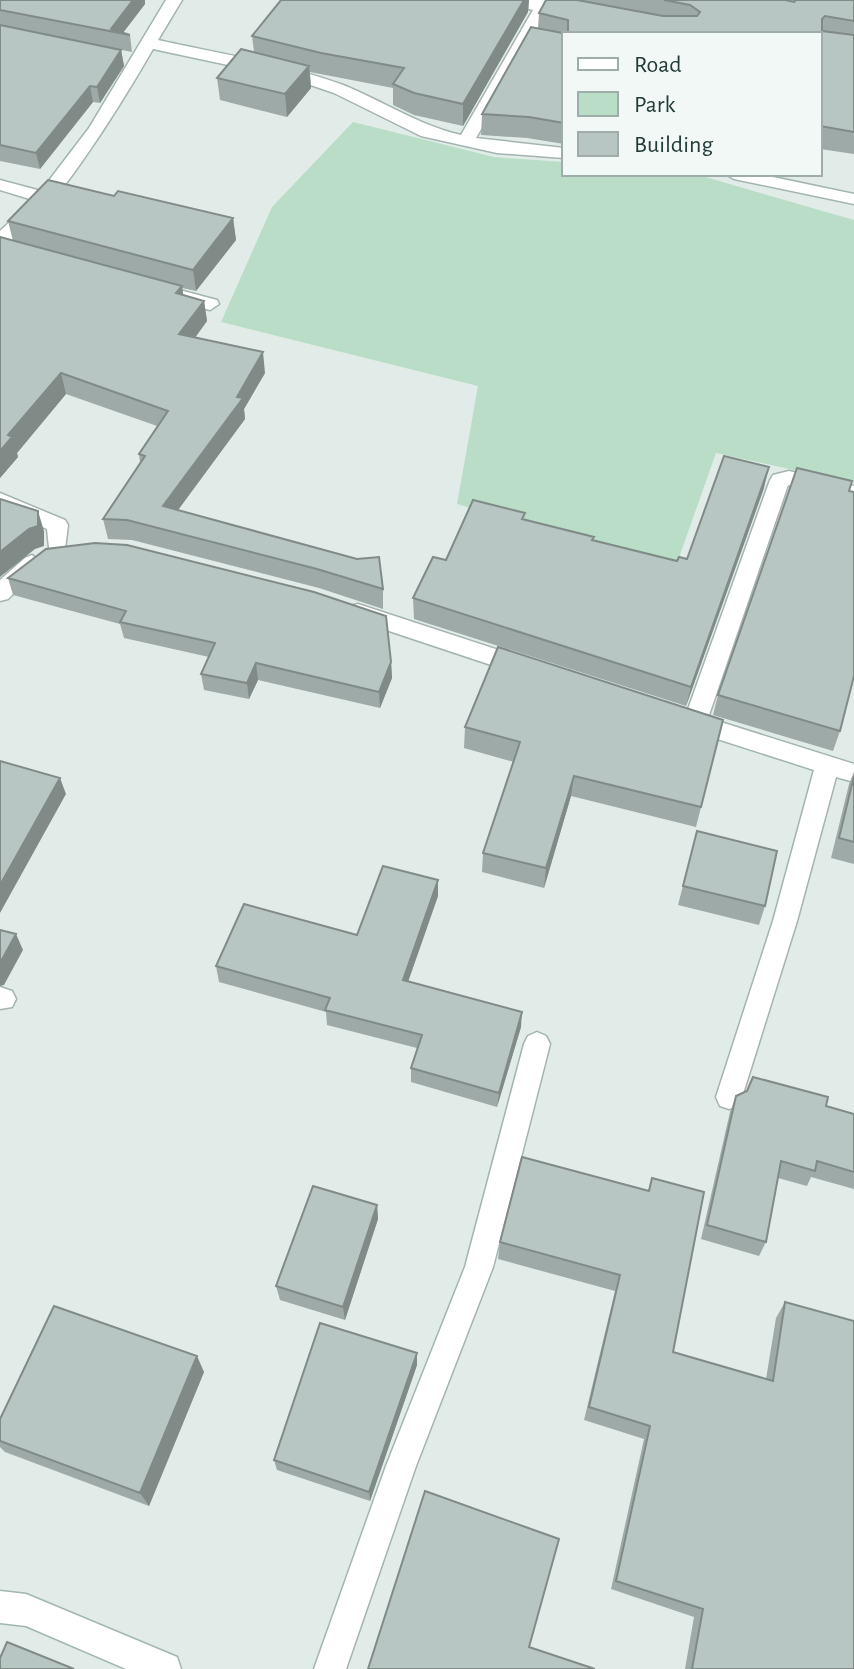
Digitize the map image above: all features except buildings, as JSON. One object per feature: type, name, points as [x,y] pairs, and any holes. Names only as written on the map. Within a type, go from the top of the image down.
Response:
[{"type":"street","points":[[5,246],[90,139],[131,60],[149,43],[174,0]]},
{"type":"street","points":[[503,0],[544,3],[585,14]]},
{"type":"street","points":[[465,142],[530,41],[544,3]]},
{"type":"street","points":[[149,43],[297,75],[340,90],[427,132],[465,142],[562,153]]},
{"type":"street","points":[[744,176],[854,199]]},
{"type":"street","points":[[0,185],[42,197]]},
{"type":"street","points":[[150,288],[210,304]]},
{"type":"street","points":[[695,723],[778,483],[789,478],[854,493]]},
{"type":"street","points":[[0,500],[58,525],[57,552]]},
{"type":"street","points":[[0,593],[33,562],[57,552],[85,550]]},
{"type":"street","points":[[333,603],[539,672]]},
{"type":"street","points":[[667,714],[854,773]]},
{"type":"street","points":[[729,1097],[785,921],[827,766]]},
{"type":"street","points":[[330,1669],[401,1466],[479,1267],[537,1044]]},
{"type":"street","points":[[0,1607],[26,1610],[165,1669]]},
{"type":"green space","points":[[353,122],[494,157],[562,162],[562,176],[702,176],[854,220],[854,483],[716,453],[675,569],[457,504],[478,386],[221,322],[272,207]]}]
